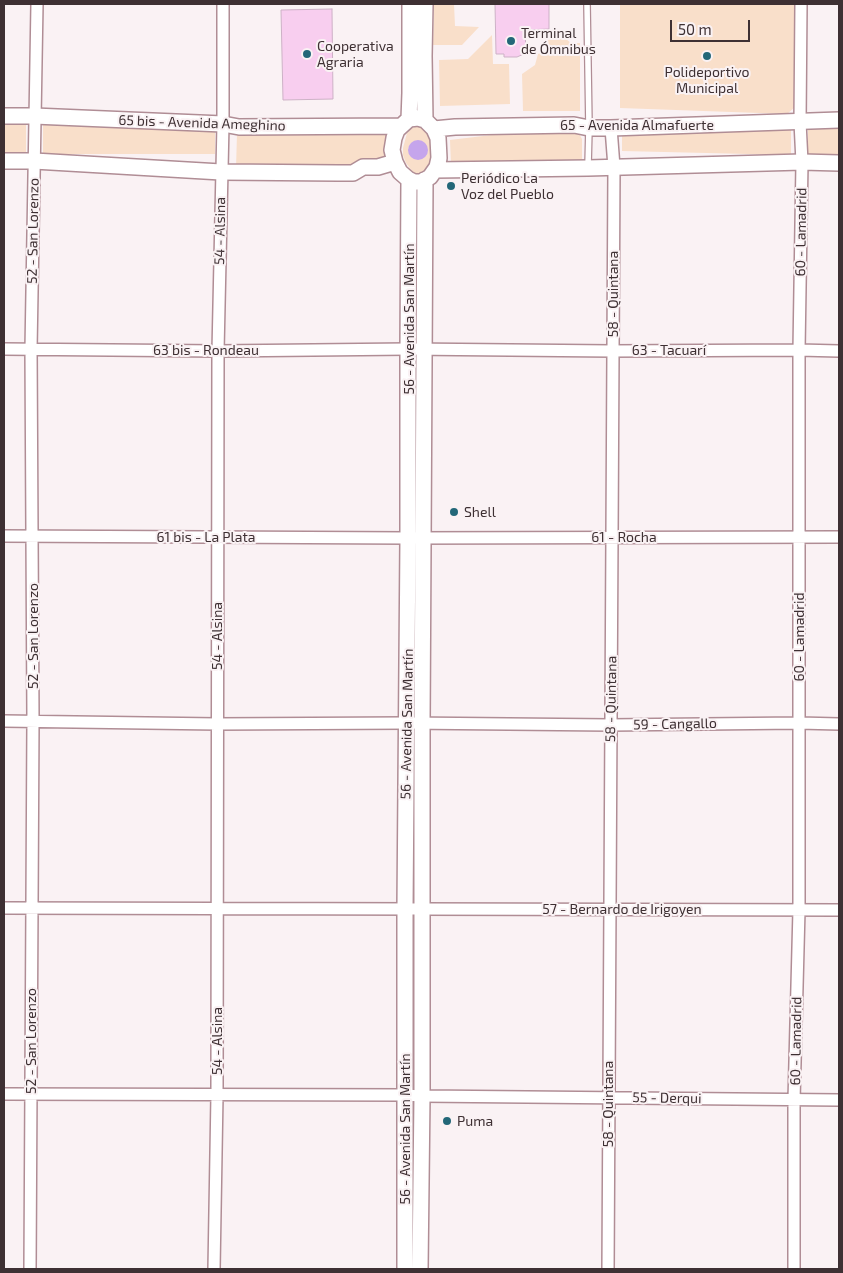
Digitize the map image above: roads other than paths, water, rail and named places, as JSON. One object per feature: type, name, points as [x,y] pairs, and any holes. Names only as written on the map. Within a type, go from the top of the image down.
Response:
[{"type":"main road","points":[[405,122],[410,4]]},
{"type":"main road","points":[[423,177],[439,158],[438,138],[430,125],[424,56],[425,4]]},
{"type":"main road","name":"65 bis - Avenida Ameghino","points":[[4,116],[223,124],[239,127],[405,122]]},
{"type":"main road","points":[[430,125],[418,118],[405,122],[397,130],[392,150],[400,172],[423,177],[614,167],[802,162],[839,163]]},
{"type":"main road","name":"65 - Avenida Almafuerte","points":[[430,125],[455,127],[574,125],[589,128],[612,128],[839,120]]},
{"type":"main road","points":[[4,161],[34,161],[221,172],[353,173],[363,167],[378,167],[395,162]]},
{"type":"main road","name":"56 - Avenida San Martín","points":[[416,538],[408,348],[423,177]]},
{"type":"main road","name":"56 - Avenida San Martín","points":[[404,1269],[405,908],[414,724],[416,538],[424,349],[425,181],[423,177]]},
{"type":"main road","name":"56 - Avenida San Martín","points":[[414,724],[422,908],[420,1269]]},
{"type":"street","name":"52 - San Lorenzo","points":[[30,1269],[33,908],[31,349],[34,116],[38,4]]},
{"type":"street","name":"54 - Alsina","points":[[214,1269],[217,1095],[218,351],[223,124],[223,4]]},
{"type":"street","name":"60 - Lamadrid","points":[[794,1269],[794,1100],[799,910],[801,4]]},
{"type":"street","name":"58 - Quintana","points":[[608,1269],[614,167],[612,128]]},
{"type":"street","name":"63 bis - Rondeau","points":[[4,349],[218,351],[408,348]]},
{"type":"street","name":"63 - Tacuarí","points":[[408,348],[612,351],[839,350]]},
{"type":"street","name":"61 bis - La Plata","points":[[4,536],[416,538]]},
{"type":"street","name":"61 - Rocha","points":[[416,538],[839,537]]},
{"type":"street","name":"59 - Cangallo","points":[[4,720],[217,724],[839,724]]},
{"type":"street","name":"57 - Bernardo de Irigoyen","points":[[4,908],[839,910]]},
{"type":"street","name":"55 - Derqui","points":[[4,1094],[405,1095],[839,1100]]},
{"type":"lane","points":[[587,4],[588,168]]},
{"type":"place","name":"Terminal de Ómnibus","points":[[511,41]]},
{"type":"place","name":"Cooperativa Agraria","points":[[307,54]]},
{"type":"place","name":"Polideportivo Municipal","points":[[707,56]]},
{"type":"place","name":"Periódico La Voz del Pueblo","points":[[451,186]]},
{"type":"place","name":"Shell","points":[[454,512]]},
{"type":"place","name":"Puma","points":[[447,1121]]}]
